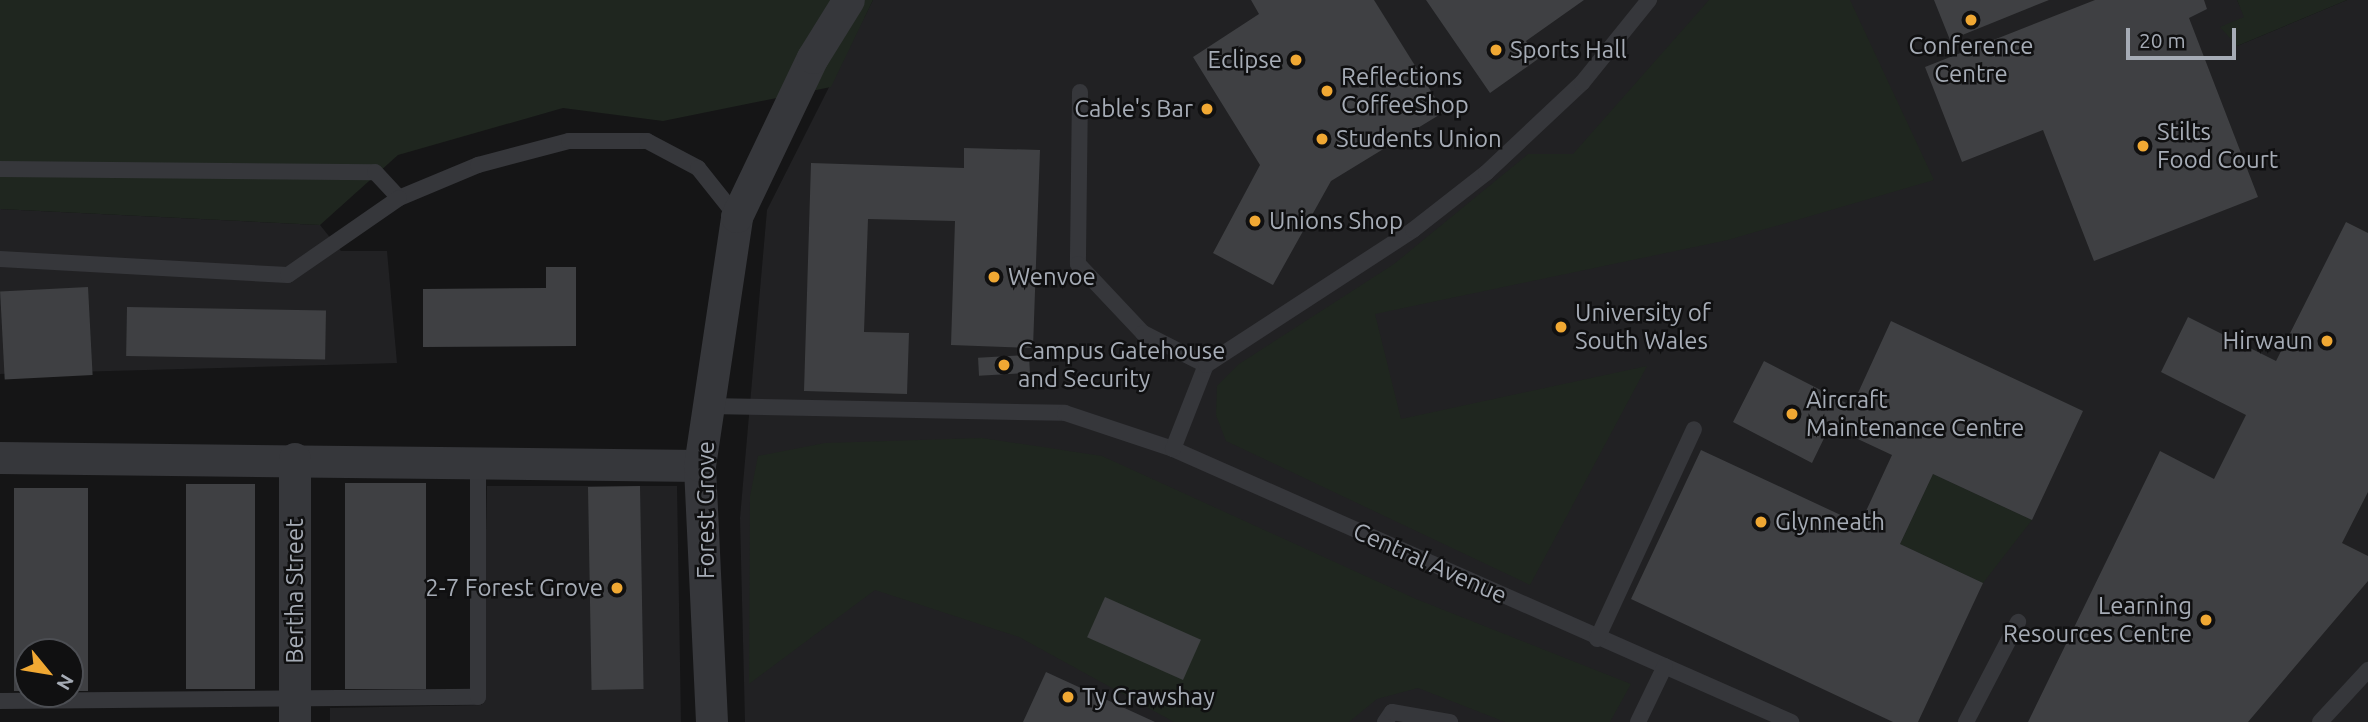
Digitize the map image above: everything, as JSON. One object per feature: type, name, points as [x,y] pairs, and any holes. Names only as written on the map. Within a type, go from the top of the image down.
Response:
[{"type":"street","name":"Forest Grove","points":[[712,722],[700,466],[737,217],[813,58],[849,0]]},
{"type":"street","points":[[0,458],[700,466]]},
{"type":"street","name":"Bertha Street","points":[[295,460],[295,710]]},
{"type":"lane","points":[[1173,449],[1206,365],[1413,230],[1486,173],[1582,83],[1649,0]]},
{"type":"lane","points":[[1080,92],[1078,264],[1143,333],[1206,365]]},
{"type":"lane","points":[[0,259],[288,275],[399,198],[478,166],[569,141],[647,141],[698,168],[737,217]]},
{"type":"lane","points":[[0,169],[375,172],[399,198]]},
{"type":"lane","name":"Central Avenue","points":[[708,406],[1065,413],[1173,449],[1597,639],[1791,722]]},
{"type":"lane","points":[[1597,639],[1694,429]]},
{"type":"lane","points":[[0,701],[295,710],[478,697],[478,462]]},
{"type":"lane","points":[[1966,722],[2018,622]]},
{"type":"lane","points":[[1638,722],[1664,666]]},
{"type":"lane","points":[[2320,722],[2368,670]]},
{"type":"lane","points":[[1385,722],[1392,712],[1450,722]]},
{"type":"shaded area","points":[[0,0],[873,0],[831,87],[663,121],[563,108],[398,155],[320,225],[0,209]]},
{"type":"shaded area","name":"University of South Wales","points":[[873,0],[2237,0],[2245,17],[2237,46],[2347,0],[2368,0],[2368,722],[745,722],[740,518],[767,210]]},
{"type":"shaded area","points":[[1709,0],[1850,0],[1934,180],[1728,240],[1375,314],[1401,419],[1647,366],[1530,585],[1226,441],[1216,415],[1217,386],[1239,364],[1394,264],[1528,154],[1573,154]]},
{"type":"shaded area","points":[[2237,0],[2347,0],[2237,46],[2220,27],[2244,17]]},
{"type":"shaded area","points":[[0,209],[320,225],[341,251],[387,251],[397,363],[0,374]]},
{"type":"shaded area","points":[[982,438],[1102,456],[1416,599],[1631,684],[1610,722],[1505,722],[1418,688],[1377,699],[1349,722],[1174,722],[1019,637],[875,590],[749,684],[750,496],[758,456],[825,443]]},
{"type":"shaded area","points":[[1933,474],[2032,520],[1983,583],[1900,544]]},
{"type":"shaded area","points":[[487,486],[677,486],[681,722],[330,722],[330,708],[482,705]]},
{"type":"building","name":"Students Union","points":[[1251,0],[1374,0],[1444,112],[1331,181],[1273,285],[1213,253],[1260,165],[1193,57],[1259,14]]},
{"type":"building","name":"Sports Hall","points":[[1426,0],[1584,0],[1526,41],[1538,59],[1490,93]]},
{"type":"building","name":"Conference Centre","points":[[1934,0],[2049,0],[1950,40]]},
{"type":"building","name":"Stilts Food Court","points":[[2095,0],[2204,0],[2207,9],[2189,18],[2258,197],[2094,261],[2043,130],[1962,162],[1925,67]]},
{"type":"building","name":"Wenvoe","points":[[964,148],[1040,150],[1033,348],[951,345],[955,221],[868,219],[864,332],[909,333],[907,394],[804,391],[811,163],[964,168]]},
{"type":"building","name":"Learning Resources Centre","points":[[2346,222],[2368,233],[2368,492],[2342,543],[2368,556],[2368,581],[2248,722],[2028,722],[2160,451],[2214,479],[2246,415],[2161,372],[2188,317],[2276,361]]},
{"type":"building","points":[[546,267],[576,267],[576,346],[423,347],[423,289],[546,288]]},
{"type":"building","points":[[88,287],[93,375],[5,379],[0,292]]},
{"type":"building","points":[[127,307],[326,310],[325,359],[126,356]]},
{"type":"building","name":"Glynneath","points":[[1891,321],[2083,411],[2032,520],[1933,474],[1900,544],[1983,583],[1918,722],[1893,722],[1631,599],[1701,450],[1860,524],[1892,455],[1830,426],[1812,463],[1733,422],[1764,361],[1852,406]]},
{"type":"building","name":"Campus Gatehouse and Security","points":[[1029,355],[1030,373],[979,376],[978,358]]},
{"type":"building","points":[[345,483],[426,483],[426,689],[345,689]]},
{"type":"building","points":[[186,484],[255,484],[255,689],[186,689]]},
{"type":"building","name":"2-7 Forest Grove","points":[[640,486],[644,689],[592,690],[588,487]]},
{"type":"building","points":[[14,488],[88,488],[88,691],[84,691],[84,638],[14,638]]},
{"type":"building","points":[[1105,597],[1201,640],[1183,680],[1087,637]]},
{"type":"building","name":"Ty Crawshay","points":[[1046,672],[1155,722],[1023,722]]},
{"type":"place","name":"Conference Centre","points":[[1971,20]]},
{"type":"place","name":"Sports Hall","points":[[1496,50]]},
{"type":"place","name":"Eclipse","points":[[1296,60]]},
{"type":"place","name":"Reflections CoffeeShop","points":[[1327,91]]},
{"type":"place","name":"Cable's Bar","points":[[1207,109]]},
{"type":"place","name":"Students Union","points":[[1322,139]]},
{"type":"place","name":"Stilts Food Court","points":[[2143,146]]},
{"type":"place","name":"Unions Shop","points":[[1255,221]]},
{"type":"place","name":"Wenvoe","points":[[994,277]]},
{"type":"place","name":"University of South Wales","points":[[1561,327]]},
{"type":"place","name":"Hirwaun","points":[[2327,341]]},
{"type":"place","name":"Campus Gatehouse and Security","points":[[1004,365]]},
{"type":"place","name":"Aircraft Maintenance Centre","points":[[1792,414]]},
{"type":"place","name":"Glynneath","points":[[1761,522]]},
{"type":"place","name":"2-7 Forest Grove","points":[[617,588]]},
{"type":"place","name":"Learning Resources Centre","points":[[2206,620]]},
{"type":"place","name":"Ty Crawshay","points":[[1068,697]]}]
